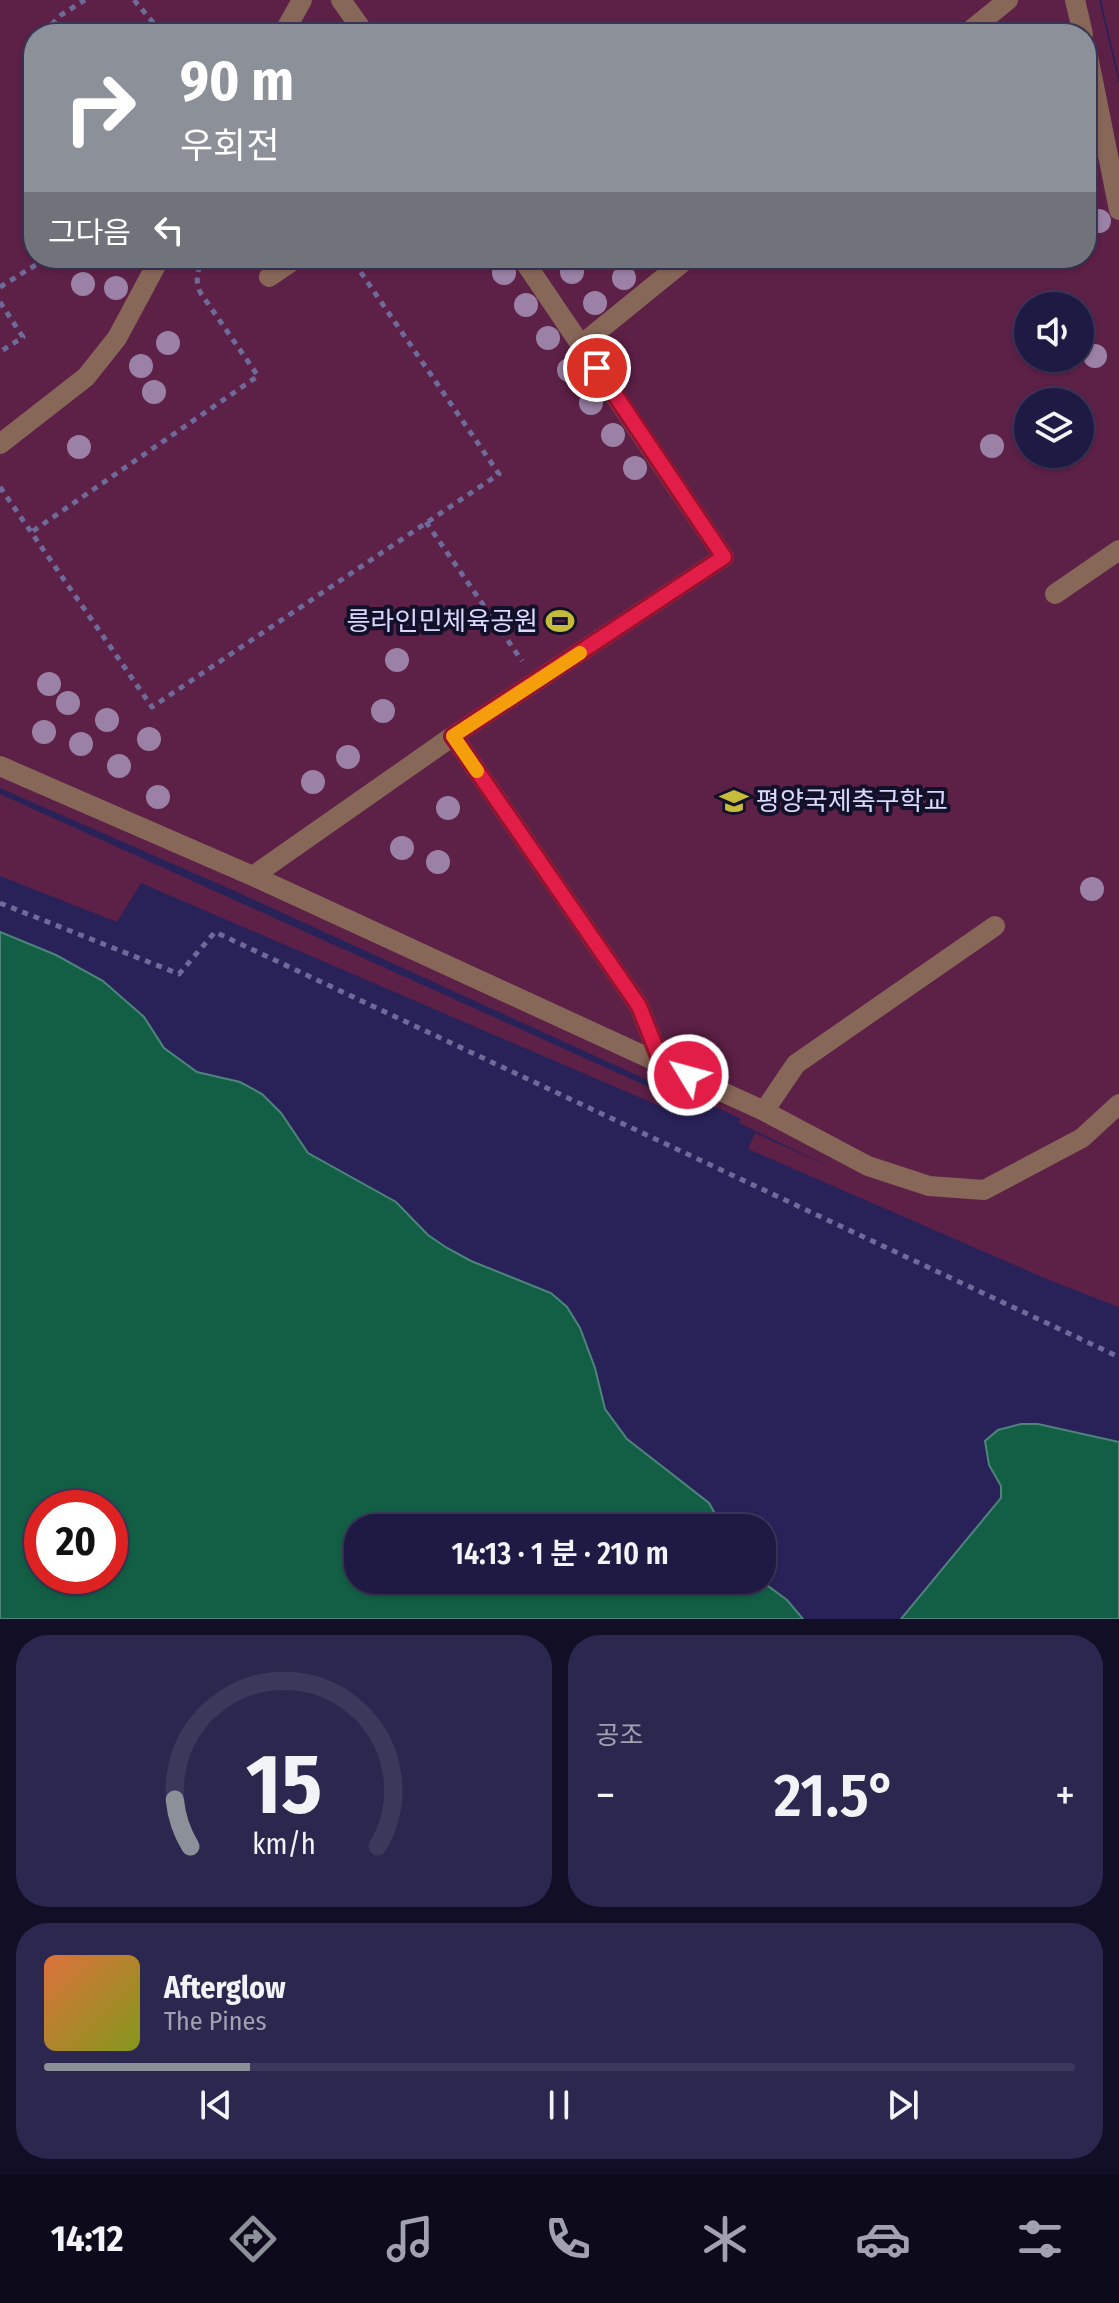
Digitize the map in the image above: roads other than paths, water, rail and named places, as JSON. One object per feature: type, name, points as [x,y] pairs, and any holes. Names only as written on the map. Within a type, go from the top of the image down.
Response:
[{"type":"lane","points":[[289,24],[302,0]]},
{"type":"lane","points":[[341,0],[358,24]]},
{"type":"lane","points":[[978,24],[1008,0]]},
{"type":"lane","points":[[1075,0],[1081,24]]},
{"type":"lane","points":[[1096,96],[1119,210]]},
{"type":"lane","points":[[0,444],[86,377],[117,338],[155,268]]},
{"type":"lane","points":[[269,277],[282,268]]},
{"type":"lane","points":[[253,876],[453,736],[724,557],[529,268]]},
{"type":"lane","points":[[582,344],[676,268]]},
{"type":"lane","points":[[1055,594],[1119,550]]},
{"type":"lane","points":[[453,736],[639,1006],[662,1064]]},
{"type":"lane","points":[[0,766],[253,876],[764,1111],[868,1166],[929,1186],[984,1190],[1082,1138],[1119,1104]]},
{"type":"lane","points":[[764,1111],[796,1064],[995,926]]},
{"type":"place","name":"릉라인민체육공원","points":[[560,621]]},
{"type":"place","name":"평양국제축구학교","points":[[734,801]]}]
